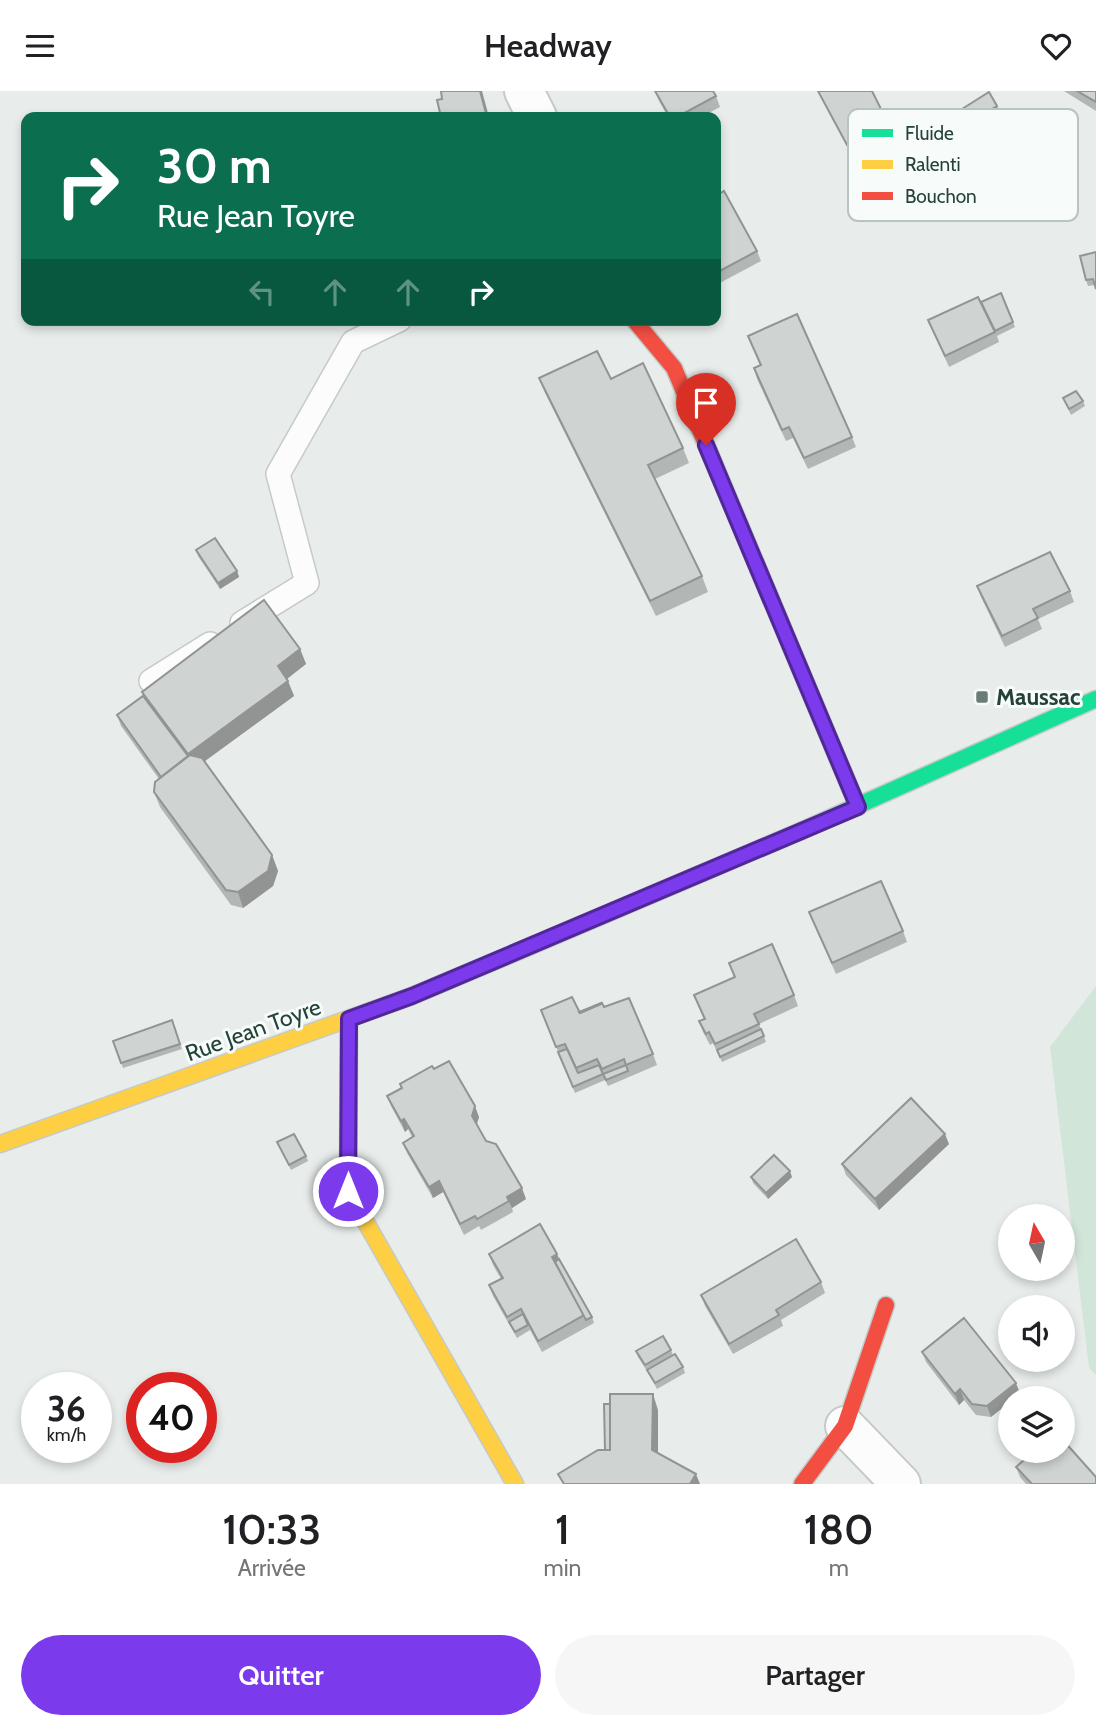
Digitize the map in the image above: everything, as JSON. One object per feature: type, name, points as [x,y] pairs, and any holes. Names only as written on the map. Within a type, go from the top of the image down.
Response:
[{"type":"street","points":[[524,91],[534,112]]},
{"type":"street","points":[[639,326],[674,368],[858,807]]},
{"type":"street","name":"Rue Jean Toyre","points":[[0,1144],[425,991],[858,807],[1096,699]]},
{"type":"street","points":[[349,1019],[348,1191],[515,1484]]},
{"type":"street","points":[[802,1484],[845,1426],[886,1305]]},
{"type":"street","points":[[845,1426],[901,1484]]},
{"type":"lane","points":[[151,681],[307,583],[278,474],[353,342],[387,326]]},
{"type":"green space","points":[[1096,986],[1096,1375],[1089,1368],[1075,1253],[1075,1204],[1069,1204],[1050,1047]]},
{"type":"building","points":[[441,91],[480,91],[486,112],[440,112],[437,100],[442,99]]},
{"type":"building","points":[[655,91],[713,91],[716,96],[686,112],[667,112]]},
{"type":"building","points":[[818,91],[872,91],[881,109],[848,109],[847,145]]},
{"type":"building","points":[[1077,91],[1096,91],[1096,102]]},
{"type":"building","points":[[989,92],[997,106],[992,109],[962,109]]},
{"type":"building","points":[[724,191],[757,251],[721,270],[721,193]]},
{"type":"building","points":[[1096,252],[1096,289],[1093,279],[1086,280],[1080,256]]},
{"type":"building","points":[[1001,293],[1013,322],[995,331],[981,302]]},
{"type":"building","points":[[978,297],[995,332],[945,356],[928,320]]},
{"type":"building","points":[[797,314],[852,437],[804,458],[789,427],[782,430],[754,368],[761,365],[748,336]]},
{"type":"building","points":[[597,351],[611,379],[643,363],[683,448],[648,465],[702,576],[650,601],[539,378]]},
{"type":"building","points":[[1076,391],[1083,401],[1069,409],[1063,398]]},
{"type":"building","points":[[215,538],[237,571],[218,583],[196,550]]},
{"type":"building","points":[[1050,552],[1070,591],[1033,609],[1038,618],[1002,636],[977,586]]},
{"type":"building","points":[[264,600],[300,649],[278,666],[288,681],[188,754],[142,692]]},
{"type":"building","points":[[143,696],[188,756],[161,777],[117,715]]},
{"type":"building","points":[[190,755],[202,758],[272,855],[268,871],[238,892],[226,890],[154,792],[155,782]]},
{"type":"building","points":[[881,881],[903,931],[832,963],[809,912]]},
{"type":"building","points":[[772,944],[794,995],[754,1014],[759,1024],[715,1044],[699,1021],[705,1019],[694,995],[735,977],[729,963]]},
{"type":"building","points":[[572,997],[580,1013],[602,1003],[604,1007],[629,998],[653,1054],[626,1065],[624,1059],[602,1069],[597,1059],[576,1068],[565,1044],[556,1047],[541,1010]]},
{"type":"building","points":[[172,1020],[180,1044],[121,1063],[113,1041]]},
{"type":"building","points":[[761,1029],[764,1036],[720,1057],[717,1050]]},
{"type":"building","points":[[567,1049],[578,1073],[599,1065],[603,1074],[573,1087],[558,1052]]},
{"type":"building","points":[[449,1061],[475,1106],[472,1116],[486,1141],[496,1144],[522,1188],[507,1197],[509,1201],[477,1219],[475,1216],[460,1224],[439,1181],[429,1187],[403,1143],[414,1136],[404,1119],[401,1121],[387,1096],[402,1088],[400,1084],[432,1066],[434,1069]]},
{"type":"building","points":[[626,1065],[628,1071],[606,1080],[603,1074]]},
{"type":"building","points":[[911,1098],[945,1134],[875,1199],[842,1164]]},
{"type":"building","points":[[294,1134],[306,1156],[289,1165],[277,1142]]},
{"type":"building","points":[[774,1155],[790,1171],[766,1193],[751,1177]]},
{"type":"building","points":[[540,1224],[557,1254],[552,1257],[584,1315],[538,1341],[521,1309],[507,1317],[489,1285],[503,1278],[489,1254]]},
{"type":"building","points":[[796,1239],[821,1282],[776,1310],[779,1315],[729,1344],[701,1295]]},
{"type":"building","points":[[559,1259],[592,1317],[586,1320],[555,1262]]},
{"type":"building","points":[[523,1314],[528,1325],[515,1332],[509,1322]]},
{"type":"building","points":[[964,1318],[998,1360],[998,1372],[1007,1372],[1016,1383],[1012,1386],[998,1386],[998,1397],[987,1406],[972,1404],[960,1389],[955,1394],[922,1352]]},
{"type":"building","points":[[663,1336],[671,1350],[645,1365],[636,1351]]},
{"type":"building","points":[[675,1354],[683,1367],[655,1383],[647,1370]]},
{"type":"building","points":[[610,1394],[653,1394],[652,1450],[696,1474],[690,1484],[564,1484],[558,1474],[598,1450],[610,1450]]},
{"type":"building","points":[[604,1404],[610,1404],[610,1450],[605,1450]]},
{"type":"building","points":[[1075,1454],[1096,1477],[1096,1484],[1032,1484],[1016,1467],[1020,1463],[1075,1463]]},
{"type":"traffic: fast","points":[[801,831],[1096,699]]},
{"type":"traffic: slow","points":[[0,1144],[412,996],[526,948]]},
{"type":"traffic: slow","points":[[349,1019],[348,1191],[515,1484]]},
{"type":"traffic: jam","points":[[639,326],[674,368],[858,807]]},
{"type":"traffic: jam","points":[[526,948],[801,831]]},
{"type":"traffic: jam","points":[[802,1484],[845,1426],[886,1305]]},
{"type":"place","name":"Maussac","points":[[982,697]]},
{"type":"route","points":[[348,1191],[349,1019],[412,996],[858,807],[706,445]]}]
